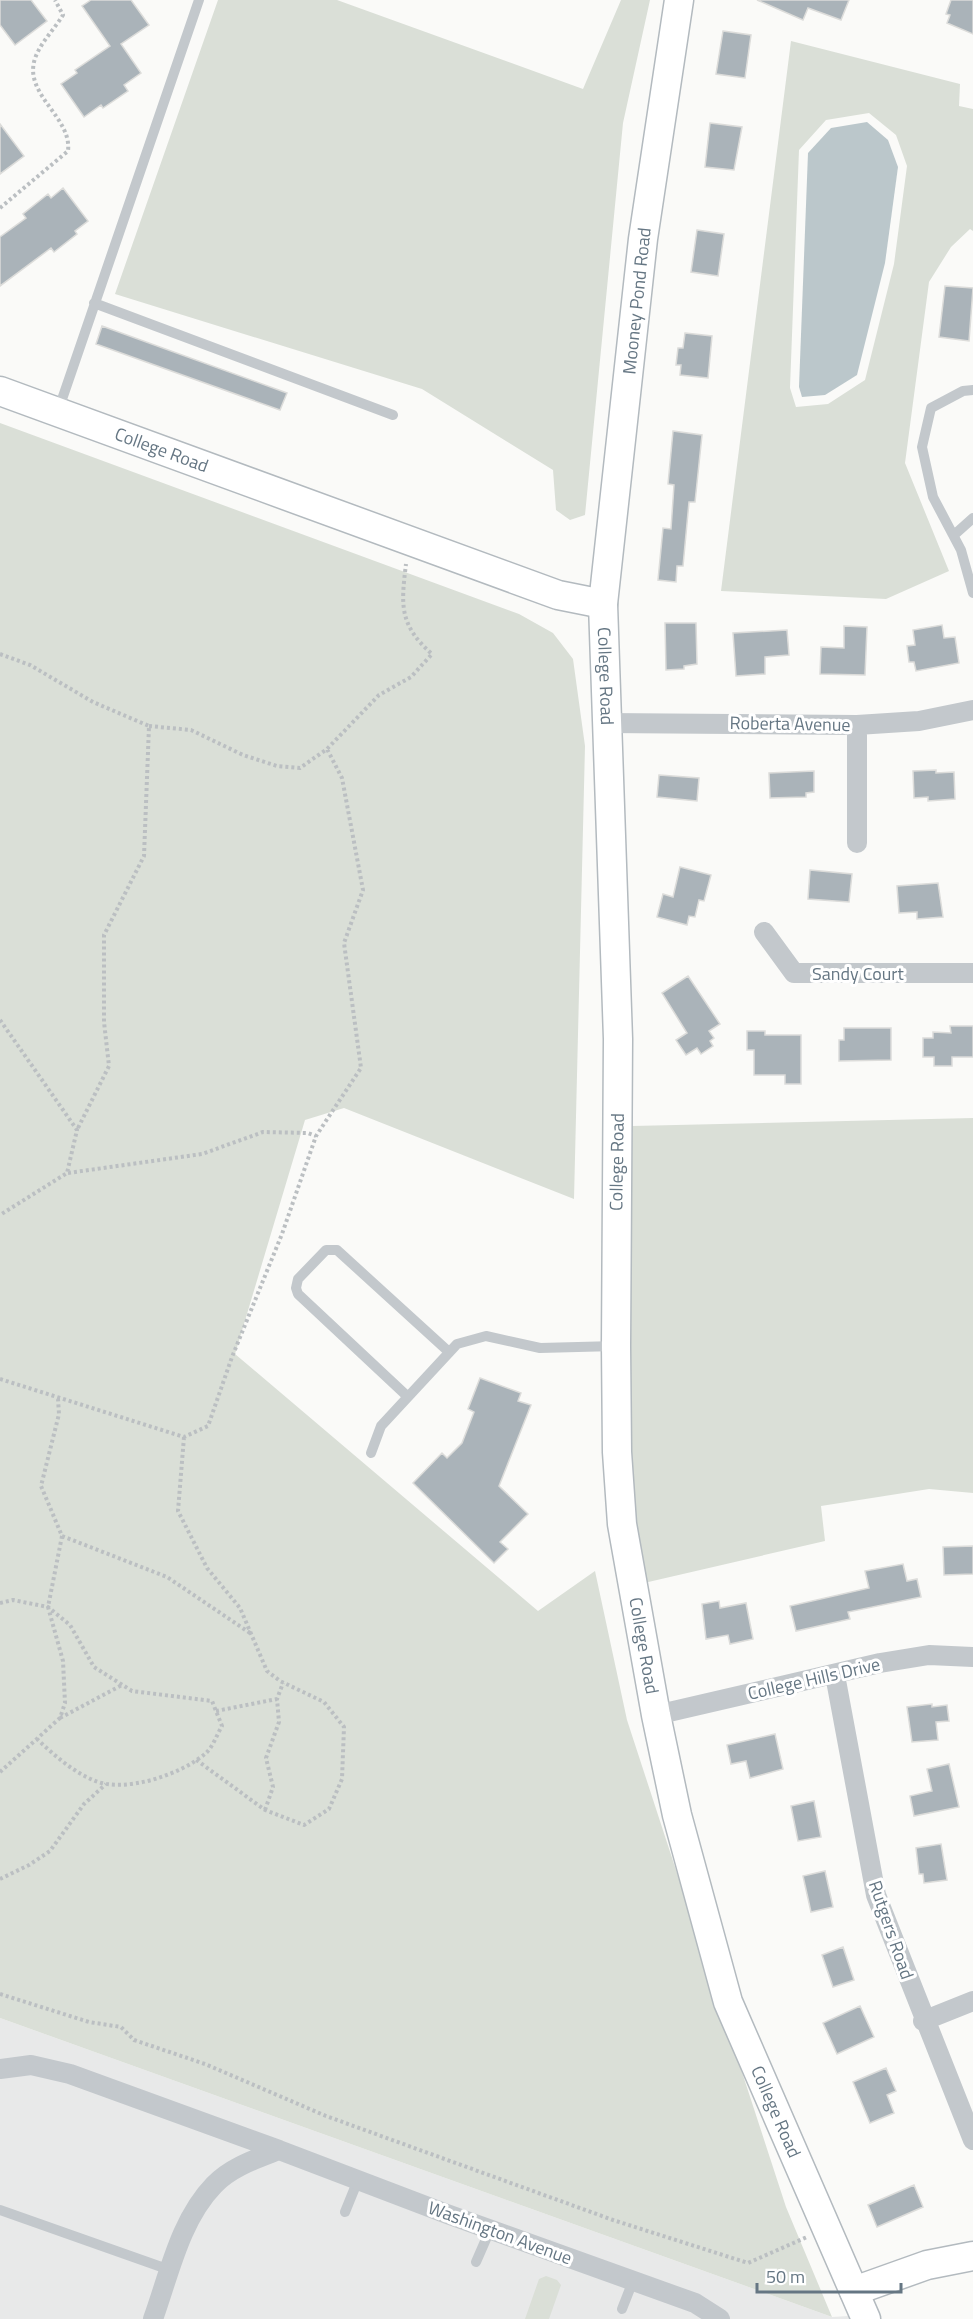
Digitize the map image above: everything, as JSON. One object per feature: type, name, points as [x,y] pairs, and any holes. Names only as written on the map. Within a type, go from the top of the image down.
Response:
[{"type":"street","name":"Mooney Pond Road","points":[[603,604],[643,239],[679,0]]},
{"type":"street","name":"College Road","points":[[0,391],[558,595],[603,604],[618,1039],[616,1346],[617,1452],[622,1524],[656,1714],[680,1826],[728,2002],[866,2319]]},
{"type":"street","name":"Roberta Avenue","points":[[606,723],[857,725],[920,721],[973,710]]},
{"type":"street","points":[[857,725],[857,843]]},
{"type":"street","name":"Sandy Court","points":[[764,932],[794,973],[973,973]]},
{"type":"street","name":"College Hills Drive","points":[[656,1714],[835,1676],[880,1663],[929,1655],[973,1656]]},
{"type":"street","name":"Rutgers Road","points":[[835,1676],[876,1895],[923,2021],[973,2140]]},
{"type":"street","points":[[923,2021],[973,2001]]},
{"type":"street","name":"Washington Avenue","points":[[0,2069],[31,2065],[70,2074],[490,2230],[695,2303],[720,2319]]},
{"type":"street","points":[[153,2319],[190,2216],[214,2184],[239,2166],[279,2150]]},
{"type":"street","points":[[854,2291],[927,2265],[973,2256]]},
{"type":"lane","points":[[58,411],[198,0]]},
{"type":"lane","points":[[94,303],[393,415]]},
{"type":"lane","points":[[973,390],[963,391],[931,408],[922,447],[933,497],[962,550],[973,593]]},
{"type":"lane","points":[[954,535],[973,518]]},
{"type":"lane","points":[[407,1396],[298,1294],[296,1288],[298,1279],[326,1250],[337,1251],[449,1352]]},
{"type":"lane","points":[[371,1453],[381,1426],[457,1344],[486,1336],[540,1348],[616,1346]]},
{"type":"lane","points":[[345,2212],[358,2180]]},
{"type":"lane","points":[[0,2210],[170,2270]]},
{"type":"lane","points":[[476,2262],[490,2230]]},
{"type":"lane","points":[[622,2309],[633,2281]]},
{"type":"path","points":[[0,208],[68,151],[69,142],[66,135],[36,84],[33,72],[39,49],[63,15],[55,0]]},
{"type":"path","points":[[0,654],[30,665],[93,702],[149,726],[192,730],[243,755],[277,766],[300,768],[327,749],[379,694],[411,677],[432,654],[414,638],[401,604],[408,540]]},
{"type":"path","points":[[67,1173],[77,1130],[109,1066],[104,1022],[104,935],[144,856],[149,726]]},
{"type":"path","points":[[0,1379],[184,1437],[208,1426],[232,1357],[282,1234],[316,1136],[361,1068],[344,943],[363,890],[342,778],[327,749]]},
{"type":"path","points":[[0,1020],[77,1130]]},
{"type":"path","points":[[0,1215],[67,1173],[202,1154],[263,1132],[308,1133],[316,1136]]},
{"type":"path","points":[[58,1399],[59,1414],[41,1486],[62,1536],[48,1607],[63,1661],[65,1703],[60,1718]]},
{"type":"path","points":[[184,1437],[178,1511],[207,1568],[240,1608],[267,1671],[283,1683],[324,1702],[344,1727],[342,1779],[329,1809],[304,1825],[265,1810],[195,1759]]},
{"type":"path","points":[[62,1536],[167,1577],[252,1634]]},
{"type":"path","points":[[0,1603],[13,1600],[48,1607],[70,1625],[94,1667],[132,1691],[212,1701],[222,1726],[206,1753],[166,1776],[117,1787],[93,1781],[58,1758],[37,1739]]},
{"type":"path","points":[[265,1810],[273,1787],[266,1758],[279,1722],[277,1699],[283,1683]]},
{"type":"path","points":[[0,1772],[60,1718],[122,1685]]},
{"type":"path","points":[[216,1710],[277,1699]]},
{"type":"path","points":[[0,1879],[51,1851],[84,1804],[106,1784]]},
{"type":"path","points":[[0,1994],[89,2022],[121,2027],[134,2040],[205,2064],[327,2116],[614,2220],[748,2263],[827,2228]]},
{"type":"shaded area","points":[[218,0],[337,0],[583,89],[621,0],[650,0],[623,123],[585,515],[570,520],[556,510],[553,470],[422,389],[115,294]]},
{"type":"shaded area","points":[[791,41],[960,84],[959,106],[973,109],[973,231],[970,229],[951,247],[929,282],[905,463],[949,571],[886,599],[721,591]],"holes":[[[869,113],[896,135],[907,166],[894,264],[865,380],[828,404],[796,407],[790,388],[799,150],[826,120]]]},
{"type":"shaded area","points":[[867,122],[888,140],[898,167],[885,263],[857,375],[825,395],[802,397],[799,387],[808,153],[831,128]]},
{"type":"shaded area","points":[[0,423],[519,614],[553,633],[573,659],[585,746],[574,1199],[344,1108],[305,1120],[235,1354],[538,1611],[595,1571],[627,1720],[786,2207],[832,2317],[0,2018]]},
{"type":"shaded area","points":[[973,1118],[973,1493],[929,1489],[821,1506],[825,1541],[644,1583],[631,1495],[628,1379],[632,1126]]},
{"type":"shaded area","points":[[0,2018],[832,2317],[864,2315],[866,2319],[0,2319]]},
{"type":"shaded area","points":[[546,2276],[557,2280],[561,2285],[549,2319],[525,2319],[539,2279]]},
{"type":"building","points":[[0,0],[31,0],[47,21],[15,45],[0,25]]},
{"type":"building","points":[[91,0],[131,0],[149,25],[121,44],[141,73],[124,85],[128,91],[103,108],[101,105],[84,117],[61,84],[77,73],[75,70],[110,46],[82,6]]},
{"type":"building","points":[[757,0],[849,0],[841,20],[808,8],[803,20]]},
{"type":"building","points":[[951,0],[973,0],[973,34],[947,23],[950,15],[946,14]]},
{"type":"building","points":[[723,31],[751,35],[745,78],[716,74]]},
{"type":"building","points":[[710,123],[742,127],[734,170],[705,167]]},
{"type":"building","points":[[0,124],[24,156],[0,174]]},
{"type":"building","points":[[63,188],[88,221],[75,231],[77,234],[54,252],[51,248],[0,286],[0,237],[26,218],[23,214],[48,194],[51,198]]},
{"type":"building","points":[[697,230],[724,234],[718,276],[691,272]]},
{"type":"building","points":[[945,286],[973,288],[969,341],[939,337]]},
{"type":"building","points":[[102,326],[287,393],[280,410],[96,344]]},
{"type":"building","points":[[685,333],[712,336],[708,378],[680,375],[681,365],[676,365],[678,348],[683,348]]},
{"type":"building","points":[[673,431],[702,435],[695,502],[689,502],[683,566],[677,566],[676,582],[658,580],[663,528],[671,529],[674,485],[668,484]]},
{"type":"building","points":[[665,623],[696,623],[697,664],[684,666],[684,669],[666,670]]},
{"type":"building","points":[[942,625],[944,638],[955,637],[959,663],[916,671],[914,662],[909,662],[907,646],[915,645],[913,630]]},
{"type":"building","points":[[844,626],[867,627],[865,675],[820,674],[821,647],[844,648]]},
{"type":"building","points":[[787,630],[789,655],[765,657],[765,674],[736,676],[733,633]]},
{"type":"building","points":[[936,770],[936,773],[954,772],[955,799],[928,801],[928,797],[914,798],[913,771]]},
{"type":"building","points":[[814,771],[814,792],[806,793],[806,797],[770,798],[769,773]]},
{"type":"building","points":[[659,775],[699,778],[697,801],[657,797]]},
{"type":"building","points":[[680,867],[711,875],[704,901],[699,900],[695,917],[689,916],[687,925],[657,917],[663,894],[673,897]]},
{"type":"building","points":[[810,870],[852,874],[849,902],[808,899]]},
{"type":"building","points":[[938,883],[943,917],[917,919],[917,912],[899,913],[897,886]]},
{"type":"building","points":[[688,976],[720,1024],[709,1031],[714,1038],[710,1041],[713,1046],[701,1054],[697,1048],[686,1055],[676,1040],[687,1033],[662,993]]},
{"type":"building","points":[[950,1026],[973,1026],[973,1057],[952,1057],[952,1066],[934,1066],[934,1057],[923,1057],[923,1038],[933,1038],[933,1032],[951,1033]]},
{"type":"building","points":[[844,1028],[891,1028],[891,1060],[839,1061],[839,1040],[844,1040]]},
{"type":"building","points":[[747,1031],[765,1031],[765,1035],[801,1035],[801,1084],[785,1084],[785,1075],[754,1075],[754,1050],[747,1050]]},
{"type":"building","points":[[480,1378],[521,1393],[518,1401],[531,1405],[499,1486],[528,1514],[500,1542],[508,1549],[494,1563],[413,1483],[442,1453],[447,1458],[462,1443],[474,1412],[468,1409]]},
{"type":"building","points":[[973,1546],[973,1574],[944,1575],[943,1547]]},
{"type":"building","points":[[903,1564],[907,1581],[917,1579],[921,1597],[848,1612],[850,1619],[796,1631],[790,1606],[869,1588],[865,1571]]},
{"type":"building","points":[[719,1601],[720,1608],[746,1603],[753,1639],[730,1644],[728,1635],[706,1639],[702,1604]]},
{"type":"building","points":[[932,1704],[932,1707],[947,1705],[949,1721],[936,1722],[938,1740],[912,1742],[907,1707]]},
{"type":"building","points":[[775,1734],[783,1769],[750,1778],[746,1761],[731,1764],[727,1745]]},
{"type":"building","points":[[949,1764],[959,1807],[914,1816],[910,1796],[932,1791],[927,1769]]},
{"type":"building","points":[[814,1801],[821,1837],[798,1841],[791,1806]]},
{"type":"building","points":[[941,1844],[947,1880],[924,1883],[923,1874],[919,1874],[916,1848]]},
{"type":"building","points":[[825,1871],[833,1907],[811,1912],[803,1876]]},
{"type":"building","points":[[843,1947],[854,1980],[833,1987],[822,1955]]},
{"type":"building","points":[[860,2006],[874,2037],[837,2054],[823,2023]]},
{"type":"building","points":[[886,2068],[896,2091],[887,2095],[894,2113],[870,2123],[853,2082]]},
{"type":"building","points":[[914,2185],[923,2207],[877,2227],[868,2205]]}]
